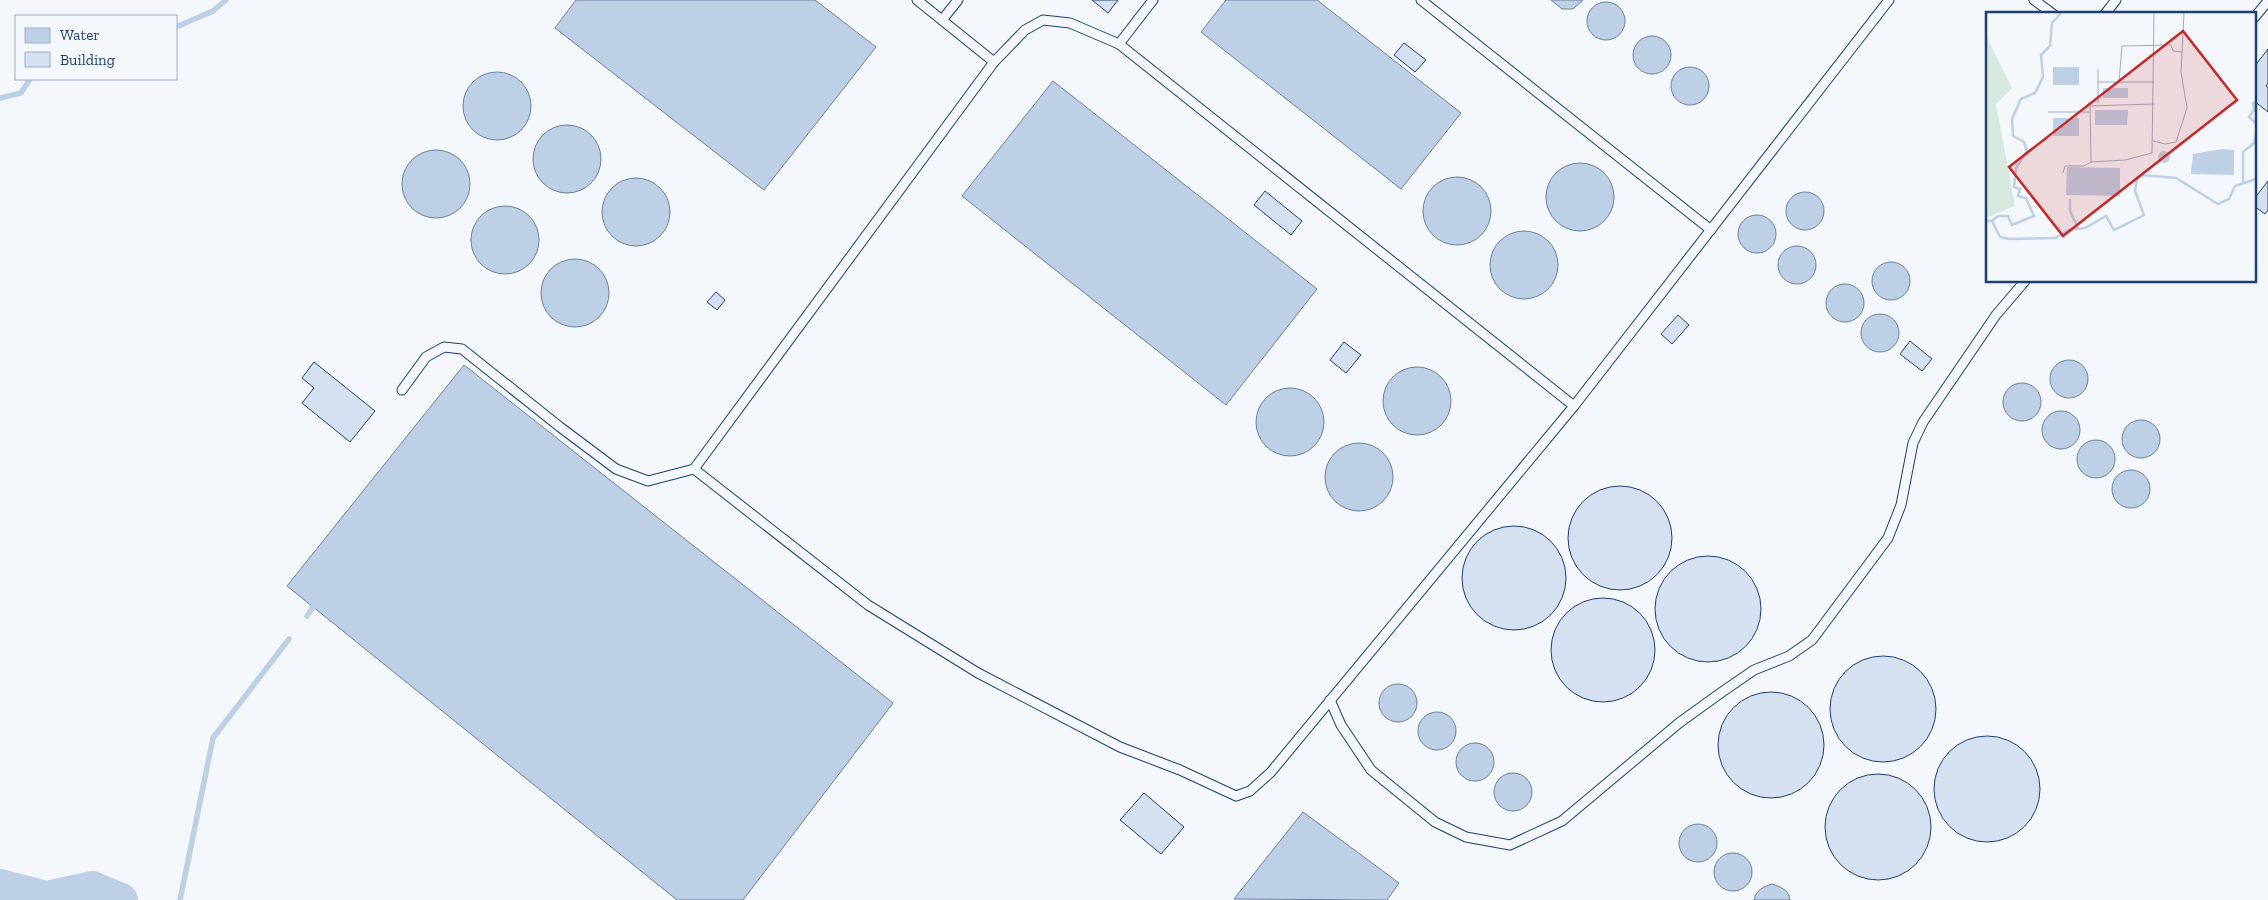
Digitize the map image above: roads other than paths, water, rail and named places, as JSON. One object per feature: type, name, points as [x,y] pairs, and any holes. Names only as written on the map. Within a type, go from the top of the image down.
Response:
[{"type":"lane","points":[[917,0],[994,62]]},
{"type":"lane","points":[[942,20],[958,0]]},
{"type":"lane","points":[[1119,44],[1153,0]]},
{"type":"lane","points":[[694,469],[868,605],[978,672],[1120,747],[1180,770],[1236,796],[1250,791],[1271,772],[1574,406],[1889,0]]},
{"type":"lane","points":[[2034,0],[2050,12]]},
{"type":"lane","points":[[2107,12],[2116,0]]},
{"type":"lane","points":[[2256,16],[2268,1]]},
{"type":"lane","points":[[1427,2],[1711,230]]},
{"type":"lane","points":[[402,390],[426,357],[444,346],[462,349],[616,469],[648,481],[694,469],[994,62],[1025,30],[1043,20],[1070,23],[1119,44],[1574,406]]},
{"type":"lane","points":[[1330,700],[1341,726],[1371,770],[1435,822],[1466,837],[1510,845],[1562,821],[1679,723],[1754,670],[1789,656],[1812,640],[1888,538],[1901,505],[1913,443],[1923,422],[1996,315],[2024,282]]},
{"type":"water","points":[[576,0],[815,0],[876,47],[764,190],[555,28]]},
{"type":"water","points":[[1226,0],[1317,0],[1461,113],[1401,189],[1201,32]]},
{"type":"water","points":[[1551,0],[1583,0],[1573,9],[1562,9]]},
{"type":"water","points":[[1606,2],[1619,8],[1625,21],[1619,34],[1606,40],[1593,34],[1587,21],[1593,8]]},
{"type":"water","points":[[1652,36],[1665,42],[1671,55],[1665,68],[1652,74],[1639,68],[1633,55],[1639,42]]},
{"type":"water","points":[[1690,67],[1703,73],[1709,86],[1703,99],[1690,105],[1677,99],[1671,86],[1677,73]]},
{"type":"water","points":[[490,72],[504,72],[516,77],[526,87],[531,99],[531,113],[526,125],[516,135],[504,140],[490,140],[478,135],[468,125],[463,113],[463,99],[468,87],[478,77]]},
{"type":"water","points":[[1053,81],[1317,289],[1226,405],[962,196]]},
{"type":"water","points":[[560,125],[574,125],[586,130],[596,140],[601,152],[601,166],[596,178],[586,188],[574,193],[560,193],[548,188],[538,178],[533,166],[533,152],[538,140],[548,130]]},
{"type":"water","points":[[429,150],[443,150],[455,155],[465,165],[470,177],[470,191],[465,203],[455,213],[443,218],[429,218],[417,213],[407,203],[402,191],[402,177],[407,165],[417,155]]},
{"type":"water","points":[[1573,163],[1587,163],[1599,168],[1609,178],[1614,190],[1614,204],[1609,216],[1599,226],[1587,231],[1573,231],[1561,226],[1551,216],[1546,204],[1546,190],[1551,178],[1561,168]]},
{"type":"water","points":[[1450,177],[1464,177],[1476,182],[1486,192],[1491,204],[1491,218],[1486,230],[1476,240],[1464,245],[1450,245],[1438,240],[1428,230],[1423,218],[1423,204],[1428,192],[1438,182]]},
{"type":"water","points":[[629,178],[643,178],[655,183],[665,193],[670,205],[670,219],[665,231],[655,241],[643,246],[629,246],[617,241],[607,231],[602,219],[602,205],[607,193],[617,183]]},
{"type":"water","points":[[1805,192],[1818,198],[1824,211],[1818,224],[1805,230],[1792,224],[1786,211],[1792,198]]},
{"type":"water","points":[[498,206],[512,206],[524,211],[534,221],[539,233],[539,247],[534,259],[524,269],[512,274],[498,274],[486,269],[476,259],[471,247],[471,233],[476,221],[486,211]]},
{"type":"water","points":[[1757,215],[1770,221],[1776,234],[1770,247],[1757,253],[1744,247],[1738,234],[1744,221]]},
{"type":"water","points":[[1517,231],[1531,231],[1543,236],[1553,246],[1558,258],[1558,272],[1553,284],[1543,294],[1531,299],[1517,299],[1505,294],[1495,284],[1490,272],[1490,258],[1495,246],[1505,236]]},
{"type":"water","points":[[1797,246],[1810,252],[1816,265],[1810,278],[1797,284],[1784,278],[1778,265],[1784,252]]},
{"type":"water","points":[[568,259],[582,259],[594,264],[604,274],[609,286],[609,300],[604,312],[594,322],[582,327],[568,327],[556,322],[546,312],[541,300],[541,286],[546,274],[556,264]]},
{"type":"water","points":[[1891,262],[1904,268],[1910,281],[1904,294],[1891,300],[1878,294],[1872,281],[1878,268]]},
{"type":"water","points":[[1845,284],[1858,290],[1864,303],[1858,316],[1845,322],[1832,316],[1826,303],[1832,290]]},
{"type":"water","points":[[1880,314],[1893,320],[1899,333],[1893,346],[1880,352],[1867,346],[1861,333],[1867,320]]},
{"type":"water","points":[[2069,360],[2082,366],[2088,379],[2082,392],[2069,398],[2056,392],[2050,379],[2056,366]]},
{"type":"water","points":[[464,365],[893,703],[743,900],[677,900],[287,586]]},
{"type":"water","points":[[1410,367],[1424,367],[1436,372],[1446,382],[1451,394],[1451,408],[1446,420],[1436,430],[1424,435],[1410,435],[1398,430],[1388,420],[1383,408],[1383,394],[1388,382],[1398,372]]},
{"type":"water","points":[[2022,383],[2035,389],[2041,402],[2035,415],[2022,421],[2009,415],[2003,402],[2009,389]]},
{"type":"water","points":[[1283,388],[1297,388],[1309,393],[1319,403],[1324,415],[1324,429],[1319,441],[1309,451],[1297,456],[1283,456],[1271,451],[1261,441],[1256,429],[1256,415],[1261,403],[1271,393]]},
{"type":"water","points":[[2061,411],[2074,417],[2080,430],[2074,443],[2061,449],[2048,443],[2042,430],[2048,417]]},
{"type":"water","points":[[2141,420],[2154,426],[2160,439],[2154,452],[2141,458],[2128,452],[2122,439],[2128,426]]},
{"type":"water","points":[[2096,440],[2109,446],[2115,459],[2109,472],[2096,478],[2083,472],[2077,459],[2083,446]]},
{"type":"water","points":[[1352,443],[1366,443],[1378,448],[1388,458],[1393,470],[1393,484],[1388,496],[1378,506],[1366,511],[1352,511],[1340,506],[1330,496],[1325,484],[1325,470],[1330,458],[1340,448]]},
{"type":"water","points":[[2131,470],[2144,476],[2150,489],[2144,502],[2131,508],[2118,502],[2112,489],[2118,476]]},
{"type":"water","points":[[1398,684],[1411,690],[1417,703],[1411,716],[1398,722],[1385,716],[1379,703],[1385,690]]},
{"type":"water","points":[[1437,712],[1450,718],[1456,731],[1450,744],[1437,750],[1424,744],[1418,731],[1424,718]]},
{"type":"water","points":[[1475,743],[1488,749],[1494,762],[1488,775],[1475,781],[1462,775],[1456,762],[1462,749]]},
{"type":"water","points":[[1513,773],[1526,779],[1532,792],[1526,805],[1513,811],[1500,805],[1494,792],[1500,779]]},
{"type":"water","points":[[1303,812],[1399,883],[1387,900],[1234,899]]},
{"type":"water","points":[[1698,824],[1711,830],[1717,843],[1711,856],[1698,862],[1685,856],[1679,843],[1685,830]]},
{"type":"water","points":[[1733,853],[1746,859],[1752,872],[1746,885],[1733,891],[1720,885],[1714,872],[1720,859]]},
{"type":"water","points":[[1772,884],[1786,891],[1790,900],[1754,900],[1760,889]]},
{"type":"waterway","points":[[178,26],[213,11],[226,0]]},
{"type":"waterway","points":[[0,98],[21,93],[29,80]]},
{"type":"waterway","points":[[307,616],[313,607]]},
{"type":"waterway","points":[[180,900],[213,738],[289,639]]},
{"type":"waterway","points":[[0,886],[46,898],[92,888],[121,900]]}]
